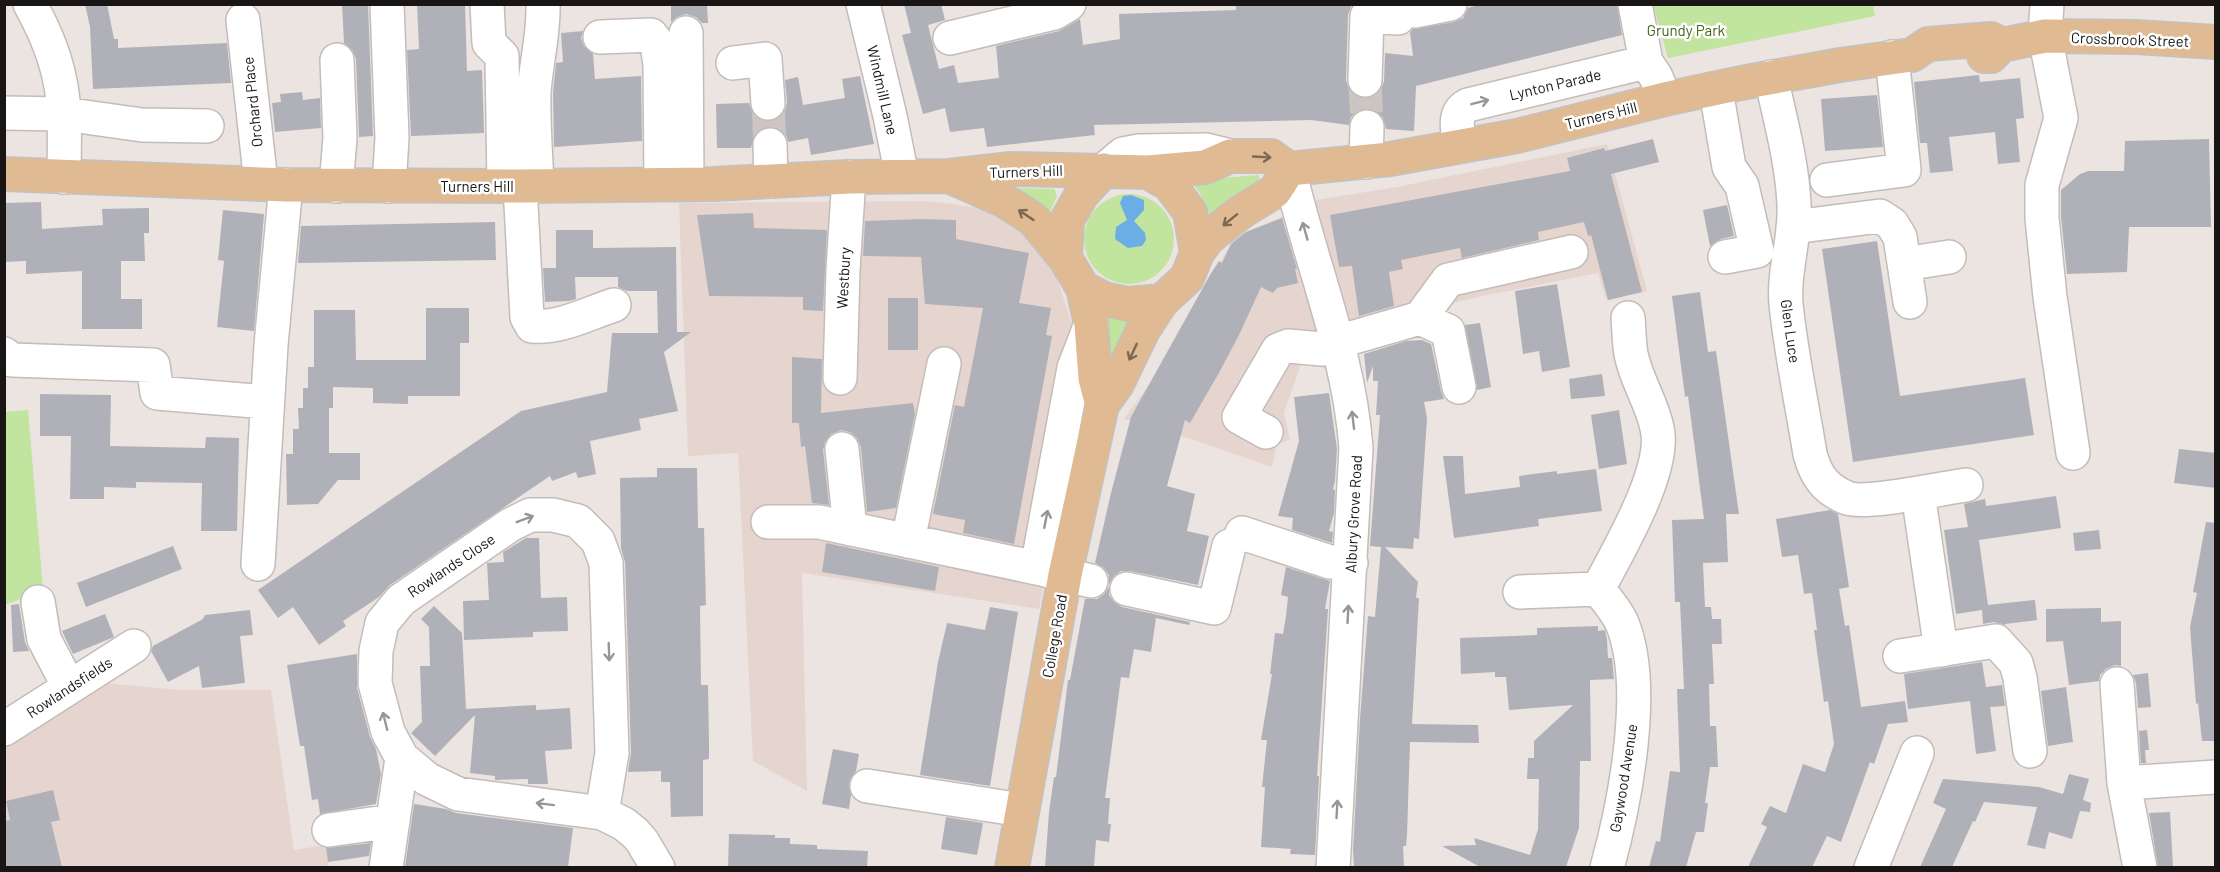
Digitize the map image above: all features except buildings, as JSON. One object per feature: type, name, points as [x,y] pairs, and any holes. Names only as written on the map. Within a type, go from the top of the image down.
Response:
[{"type":"main road","name":"Turners Hill","points":[[1289,169],[1366,162],[1517,136],[1665,99],[1771,77],[1902,56],[1929,62],[1991,56],[2002,45],[2045,36]]},
{"type":"main road","name":"Crossbrook Street","points":[[2045,36],[2136,37],[2216,42]]},
{"type":"main road","points":[[1230,156],[1270,156],[1289,169],[1275,191],[1241,212],[1208,238],[1197,253],[1187,278],[1162,301],[1128,304],[1104,299],[1083,288],[1065,258],[1067,220],[1082,195],[1104,170],[1148,172],[1205,167],[1230,156]]},
{"type":"main road","name":"Turners Hill","points":[[4,174],[336,186],[520,186],[949,176],[1011,169],[1104,170]]},
{"type":"main road","points":[[1148,172],[1169,184],[1190,212],[1197,253]]},
{"type":"main road","name":"Turners Hill","points":[[949,176],[1003,200],[1033,219],[1065,258]]},
{"type":"main road","name":"College Road","points":[[1083,288],[1091,324],[1095,378],[1102,405]]},
{"type":"main road","name":"College Road","points":[[1012,867],[1065,575],[1102,405],[1117,384],[1143,330],[1162,301]]},
{"type":"street","points":[[30,4],[47,35],[60,76],[64,114],[64,177]]},
{"type":"street","points":[[387,4],[392,138],[390,186]]},
{"type":"street","points":[[487,4],[489,43],[502,56],[520,186],[527,317],[532,326],[542,327],[614,305]]},
{"type":"street","points":[[520,186],[544,24],[543,4]]},
{"type":"street","name":"Windmill Lane","points":[[863,4],[902,176]]},
{"type":"street","points":[[950,38],[1054,13],[1069,4]]},
{"type":"street","points":[[1365,80],[1367,16],[1406,15],[1450,4]]},
{"type":"street","points":[[1635,4],[1646,62],[1656,77],[1665,99]]},
{"type":"street","points":[[2047,4],[2045,36],[2061,118],[2042,185],[2042,218],[2050,297],[2073,453]]},
{"type":"street","name":"Orchard Place","points":[[243,20],[273,184],[267,402],[258,564]]},
{"type":"street","points":[[674,183],[686,33]]},
{"type":"street","points":[[600,38],[651,35],[657,43],[674,183]]},
{"type":"street","points":[[1827,180],[1904,170],[1902,56]]},
{"type":"street","points":[[733,63],[765,59],[768,103]]},
{"type":"street","points":[[336,186],[340,138],[337,60]]},
{"type":"street","name":"Lynton Parade","points":[[1460,146],[1457,119],[1462,108],[1468,105],[1646,62]]},
{"type":"street","name":"Glen Luce","points":[[1771,77],[1790,166],[1794,204],[1786,270],[1786,303],[1809,450],[1815,471],[1828,486],[1849,499],[1873,499],[1966,484]]},
{"type":"street","points":[[1716,90],[1729,167],[1742,186],[1757,251],[1725,257]]},
{"type":"street","points":[[4,112],[64,114],[142,125],[207,126]]},
{"type":"street","points":[[1366,162],[1367,127]]},
{"type":"street","points":[[770,145],[771,181]]},
{"type":"street","points":[[1104,170],[1123,154],[1139,151],[1206,150],[1230,156]]},
{"type":"street","name":"Albury Grove Road","points":[[1289,169],[1350,395],[1356,448],[1334,867]]},
{"type":"street","name":"Westbury","points":[[840,378],[843,270],[849,177]]},
{"type":"street","points":[[1793,227],[1880,216],[1892,224],[1900,237],[1910,302]]},
{"type":"street","points":[[1266,432],[1239,417],[1278,350],[1288,346],[1322,350],[1337,342],[1420,318],[1448,280],[1571,252]]},
{"type":"street","points":[[1905,264],[1949,257]]},
{"type":"street","points":[[1420,318],[1448,331],[1459,387]]},
{"type":"street","points":[[1520,592],[1598,589],[1655,471],[1659,452],[1658,429],[1631,355],[1628,318]]},
{"type":"street","points":[[768,522],[819,522],[1065,575],[1074,368],[1091,324]]},
{"type":"street","points":[[4,354],[12,360],[153,365],[157,393],[267,402]]},
{"type":"street","points":[[908,541],[944,364]]},
{"type":"street","points":[[842,449],[850,529]]},
{"type":"street","points":[[1918,493],[1941,650]]},
{"type":"street","name":"Rowlands Close","points":[[602,813],[612,753],[606,563],[597,541],[578,521],[553,515],[530,515],[510,525],[400,600],[382,623],[376,651],[375,683],[388,732],[402,759],[427,779],[458,794],[602,813],[624,824],[635,833],[642,840],[658,867]]},
{"type":"street","points":[[1127,589],[1214,608],[1235,540],[1330,562],[1351,563]]},
{"type":"street","name":"Gaywood Avenue","points":[[1598,589],[1615,610],[1622,624],[1631,662],[1633,690],[1632,736],[1625,782],[1606,867]]},
{"type":"street","points":[[38,602],[44,639],[69,687]]},
{"type":"street","points":[[1900,656],[1996,641],[2016,663],[2030,751]]},
{"type":"street","name":"Rowlandsfields","points":[[6,725],[134,646]]},
{"type":"street","points":[[2117,684],[2124,783],[2140,867]]},
{"type":"street","points":[[1870,867],[1917,753]]},
{"type":"street","points":[[386,867],[402,759]]},
{"type":"street","points":[[2124,783],[2216,777]]},
{"type":"street","points":[[867,786],[1022,810]]},
{"type":"street","points":[[329,830],[393,821]]},
{"type":"shaded area","points":[[1607,144],[1647,291],[1607,301],[1598,273],[1348,327],[1315,208],[1316,200],[1397,187]]},
{"type":"shaded area","points":[[928,201],[981,208],[1031,239],[1055,272],[1074,330],[1078,395],[1039,609],[802,573],[807,791],[753,761],[738,453],[688,456],[679,203]]},
{"type":"shaded area","points":[[1285,216],[1332,371],[1302,361],[1284,413],[1290,440],[1277,444],[1272,467],[1124,419],[1153,379],[1232,242],[1245,232]]},
{"type":"shaded area","points":[[94,682],[180,690],[271,690],[294,850],[325,845],[329,867],[5,868],[5,738]]},
{"type":"green space","name":"Grundy Park","points":[[1653,5],[1873,5],[1875,16],[1668,58]]},
{"type":"green space","points":[[1259,175],[1260,182],[1233,198],[1210,218],[1193,180]]},
{"type":"green space","points":[[1018,188],[1054,189],[1057,196],[1050,212],[1046,216],[1017,194]]},
{"type":"green space","points":[[1129,194],[1146,197],[1161,207],[1171,222],[1174,239],[1171,256],[1161,271],[1146,281],[1129,284],[1112,281],[1097,271],[1087,256],[1084,239],[1087,222],[1097,207],[1112,197]]},
{"type":"green space","points":[[1107,314],[1131,319],[1111,366],[1104,320]]},
{"type":"green space","points":[[28,410],[43,590],[5,605],[5,412]]},
{"type":"water","points":[[1131,195],[1144,200],[1144,210],[1134,221],[1145,233],[1146,240],[1142,246],[1128,248],[1115,239],[1116,227],[1127,220],[1120,203],[1123,196]]},
{"type":"tunnel","points":[[1365,80],[1367,127]]},
{"type":"tunnel","points":[[768,103],[770,145]]}]
